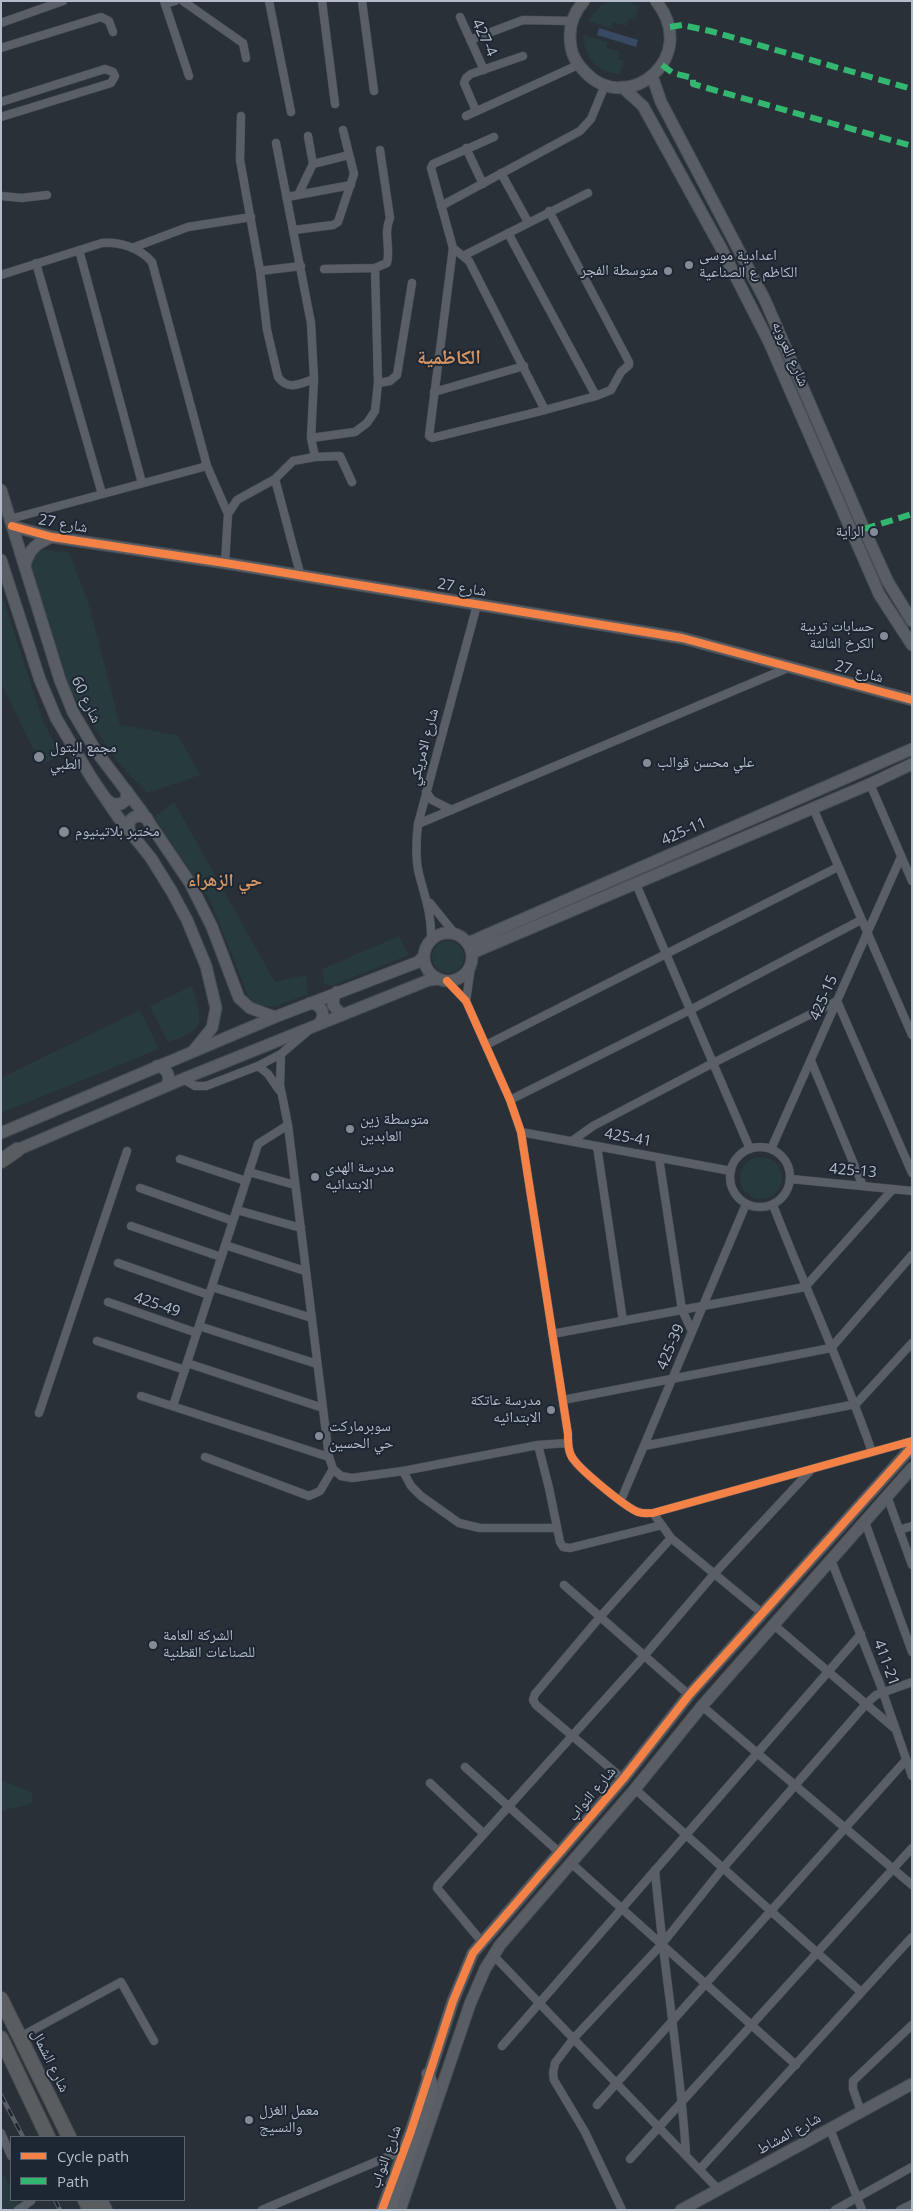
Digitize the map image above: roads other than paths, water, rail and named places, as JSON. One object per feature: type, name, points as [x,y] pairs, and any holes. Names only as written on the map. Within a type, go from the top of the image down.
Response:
[{"type":"highway","name":"شارع الشمال","points":[[1,1999],[69,2136]]},
{"type":"highway","points":[[1,2038],[48,2136]]},
{"type":"highway","points":[[35,2108],[52,2136]]},
{"type":"main road","points":[[389,2210],[430,2096],[431,2082],[428,2074]]},
{"type":"street","points":[[1,23],[64,1]]},
{"type":"street","points":[[175,1],[165,3],[189,76]]},
{"type":"street","points":[[183,1],[243,43],[246,58]]},
{"type":"street","points":[[269,1],[292,112]]},
{"type":"street","points":[[322,1],[335,104]]},
{"type":"street","points":[[362,1],[374,91]]},
{"type":"street","points":[[582,2],[572,21],[569,36],[572,51],[578,65],[590,77],[605,85],[622,87],[638,84],[652,76],[667,57],[671,37],[668,19],[656,1]]},
{"type":"street","points":[[1,48],[101,17],[109,21],[113,32]]},
{"type":"street","name":"427-4","points":[[460,17],[484,70]]},
{"type":"street","points":[[470,40],[523,20],[572,21]]},
{"type":"street","points":[[476,111],[464,83],[466,78],[471,74],[523,56]]},
{"type":"street","points":[[466,116],[578,65]]},
{"type":"street","points":[[1,102],[105,69],[113,72],[115,76],[112,83],[1,117]]},
{"type":"street","name":"شارع العروبه","points":[[652,76],[661,102],[768,308],[888,582],[912,621]]},
{"type":"street","points":[[441,206],[586,126],[605,85]]},
{"type":"street","name":"شارع العروبه","points":[[622,87],[643,106],[672,155],[720,246],[769,342],[879,594],[912,645]]},
{"type":"street","points":[[241,116],[240,160],[252,217],[267,330],[278,377],[283,383],[292,386],[314,379]]},
{"type":"street","points":[[294,230],[334,225],[338,222],[354,174],[343,130]]},
{"type":"street","points":[[298,195],[313,164],[308,136]]},
{"type":"street","points":[[494,137],[433,164],[431,168],[453,248],[428,432],[432,438],[596,396],[611,390],[629,362],[549,211]]},
{"type":"street","points":[[276,143],[311,323],[314,379],[311,438],[315,457]]},
{"type":"street","points":[[466,148],[483,184]]},
{"type":"street","points":[[324,269],[375,268],[387,263],[389,254],[386,227],[390,218],[380,150]]},
{"type":"street","points":[[313,164],[349,155]]},
{"type":"street","points":[[501,173],[528,222]]},
{"type":"street","points":[[288,197],[351,184]]},
{"type":"street","points":[[463,256],[588,193]]},
{"type":"street","points":[[1,196],[22,198],[47,195]]},
{"type":"street","points":[[132,248],[188,227],[252,217]]},
{"type":"street","points":[[508,233],[596,396]]},
{"type":"street","points":[[1,275],[110,242],[132,248],[152,262],[207,466],[228,514],[225,563]]},
{"type":"street","points":[[453,248],[469,261],[545,410]]},
{"type":"street","points":[[79,250],[142,484]]},
{"type":"street","points":[[36,264],[102,494]]},
{"type":"street","points":[[260,271],[301,266]]},
{"type":"street","points":[[311,438],[355,432],[367,423],[375,411],[378,383],[375,268]]},
{"type":"street","points":[[378,383],[390,381],[397,375],[412,283]]},
{"type":"street","points":[[434,392],[524,366]]},
{"type":"street","points":[[228,514],[237,500],[275,479],[293,461],[315,457],[340,456],[352,482]]},
{"type":"street","points":[[11,522],[102,494],[207,466]]},
{"type":"street","points":[[275,479],[301,577]]},
{"type":"street","name":"شارع 60","points":[[1,490],[60,680],[72,712],[96,751],[147,818],[190,883],[204,910],[239,998],[250,1008],[275,1017]]},
{"type":"street","name":"شارع 27","points":[[11,522],[52,537],[225,563],[301,577],[682,638],[790,668],[906,696]]},
{"type":"street","name":"شارع 27","points":[[25,565],[28,554],[34,546],[52,537]]},
{"type":"street","points":[[1,560],[40,680],[56,718],[72,748],[106,799],[151,858],[172,892],[187,920],[206,966],[215,997],[216,1008],[212,1028],[194,1050]]},
{"type":"street","name":"شارع الامريكي","points":[[431,939],[430,911],[419,873],[416,848],[418,824],[477,605]]},
{"type":"street","points":[[418,824],[790,668]]},
{"type":"street","points":[[906,696],[912,707]]},
{"type":"street","name":"425-11","points":[[470,948],[912,749]]},
{"type":"street","name":"425-11","points":[[470,948],[636,884],[870,784],[912,764]]},
{"type":"street","points":[[870,784],[901,857],[909,870],[912,881]]},
{"type":"street","points":[[106,799],[112,804],[121,804],[126,800],[127,791]]},
{"type":"street","points":[[426,792],[432,800],[452,810]]},
{"type":"street","points":[[813,808],[912,1034]]},
{"type":"street","points":[[129,830],[129,822],[133,817],[147,818]]},
{"type":"street","name":"425-15","points":[[771,1149],[901,857]]},
{"type":"street","points":[[486,1045],[838,867]]},
{"type":"street","points":[[636,884],[750,1149]]},
{"type":"street","name":"شارع الامريكي","points":[[426,898],[455,934]]},
{"type":"street","points":[[510,1100],[690,1010],[861,920]]},
{"type":"street","points":[[466,1001],[471,966],[470,948],[455,934],[447,933],[431,939],[427,944],[424,956],[427,970],[442,980],[466,1001],[510,1100],[521,1132],[568,1443],[574,1460],[638,1512],[653,1513],[810,1471],[912,1441]]},
{"type":"street","points":[[6,1156],[7,1143],[1,1134],[194,1050],[337,992],[418,962],[424,956]]},
{"type":"street","points":[[6,1156],[167,1085],[429,980],[462,977],[471,966]]},
{"type":"street","points":[[337,992],[332,1000],[333,1005],[339,1012],[344,1014]]},
{"type":"street","points":[[572,1141],[593,1126],[837,1001],[912,1173]]},
{"type":"street","points":[[174,1059],[174,1071],[195,1086],[206,1086],[258,1066],[281,1054],[317,1025],[323,1014],[322,1010],[319,1006],[310,1003]]},
{"type":"street","points":[[281,1054],[281,1094],[288,1124],[329,1457],[333,1469],[341,1476],[352,1478],[403,1471],[538,1445],[568,1443]]},
{"type":"street","points":[[810,1061],[863,1186]]},
{"type":"street","points":[[157,1066],[165,1069],[168,1073],[169,1081],[167,1085]]},
{"type":"street","points":[[258,1066],[272,1078],[281,1094]]},
{"type":"street","points":[[173,1406],[258,1144],[288,1124]]},
{"type":"street","name":"425-41","points":[[521,1132],[731,1171]]},
{"type":"street","points":[[597,1146],[623,1320]]},
{"type":"street","points":[[761,1147],[771,1149],[786,1161],[791,1179],[788,1190],[782,1199],[772,1205],[755,1207],[746,1204],[738,1198],[733,1190],[731,1171],[735,1162],[741,1154],[750,1149],[761,1147]]},
{"type":"street","points":[[39,1413],[127,1151]]},
{"type":"street","points":[[659,1158],[682,1310],[692,1331]]},
{"type":"street","points":[[180,1159],[246,1181]]},
{"type":"street","points":[[249,1172],[295,1184]]},
{"type":"street","name":"425-13","points":[[791,1179],[912,1191]]},
{"type":"street","points":[[140,1188],[233,1221]]},
{"type":"street","points":[[552,1334],[805,1287],[893,1189]]},
{"type":"street","name":"425-39","points":[[621,1500],[746,1204]]},
{"type":"street","points":[[772,1205],[856,1404],[872,1452]]},
{"type":"street","points":[[237,1210],[301,1228]]},
{"type":"street","points":[[132,1226],[221,1257]]},
{"type":"street","points":[[226,1245],[305,1270]]},
{"type":"street","points":[[563,1400],[832,1348],[912,1255]]},
{"type":"street","points":[[118,1263],[209,1295]]},
{"type":"street","points":[[212,1287],[312,1318]]},
{"type":"street","name":"425-49","points":[[108,1302],[317,1364]]},
{"type":"street","points":[[97,1341],[323,1408]]},
{"type":"street","points":[[644,1446],[856,1404],[912,1343]]},
{"type":"street","points":[[141,1396],[329,1457]]},
{"type":"street","points":[[538,1445],[563,1547],[570,1548],[662,1525]]},
{"type":"street","name":"شارع النواب","points":[[382,2210],[464,1972],[473,1953],[494,1931],[623,1779],[690,1695],[912,1446]]},
{"type":"street","points":[[205,1457],[309,1496],[320,1491],[333,1469]]},
{"type":"street","name":"شارع النواب","points":[[400,2210],[470,2004],[493,1955],[508,1935],[635,1790],[702,1706],[912,1468]]},
{"type":"street","points":[[403,1471],[411,1486],[421,1496],[459,1523],[480,1528],[557,1528]]},
{"type":"street","points":[[482,1942],[437,1888],[509,1805],[645,1655],[714,1574],[810,1471]]},
{"type":"street","points":[[887,1496],[912,1565]]},
{"type":"street","points":[[653,1513],[671,1538],[763,1614]]},
{"type":"street","points":[[865,1522],[912,1652]]},
{"type":"street","points":[[899,1530],[912,1526]]},
{"type":"street","points":[[623,1779],[536,1706],[533,1700],[535,1694],[600,1617],[671,1538]]},
{"type":"street","name":"411-21","points":[[831,1560],[861,1634],[912,1776]]},
{"type":"street","points":[[564,1585],[690,1695]]},
{"type":"street","points":[[774,1625],[896,1729]]},
{"type":"street","points":[[502,2046],[861,1634]]},
{"type":"street","points":[[622,2210],[585,2132],[554,2080],[555,2063],[574,2038],[662,1944],[724,1868],[866,1704],[882,1692],[912,1682]]},
{"type":"street","points":[[702,1706],[912,1885]]},
{"type":"street","points":[[597,2105],[906,1760]]},
{"type":"street","points":[[466,1767],[560,1853]]},
{"type":"street","points":[[430,1783],[484,1834]]},
{"type":"street","points":[[635,1790],[862,1992]]},
{"type":"street","points":[[630,2159],[912,1848]]},
{"type":"street","points":[[571,1863],[796,2064]]},
{"type":"street","points":[[655,1870],[662,1944],[683,2101],[686,2154]]},
{"type":"street","points":[[700,2169],[912,1937]]},
{"type":"street","points":[[493,1955],[686,2154],[718,2190]]},
{"type":"street","points":[[464,1972],[480,1980]]},
{"type":"street","points":[[20,2037],[120,1982],[154,2041]]},
{"type":"street","points":[[861,2112],[852,2089],[854,2081],[912,2025]]},
{"type":"street","name":"شارع المشاط","points":[[681,2210],[912,2084]]},
{"type":"street","points":[[830,2129],[862,2210]]},
{"type":"street","points":[[1,2133],[10,2154]]},
{"type":"street","points":[[262,2210],[404,2150]]},
{"type":"street","points":[[835,2210],[912,2167]]},
{"type":"street","points":[[18,2210],[30,2201],[35,2210]]},
{"type":"street","points":[[900,2210],[912,2204]]},
{"type":"water","points":[[599,28],[638,40],[636,47],[597,35]]},
{"type":"railway","points":[[1,2095],[22,2136]]},
{"type":"railway","points":[[56,2201],[60,2210]]},
{"type":"place","name":"اعدادية موسى الكاظم ع الصناعية","points":[[689,265]]},
{"type":"place","name":"متوسطة الفجر","points":[[668,271]]},
{"type":"place","name":"الراية","points":[[874,532]]},
{"type":"place","name":"حسابات تربية الكرخ الثالثة","points":[[884,636]]},
{"type":"place","name":"مجمع البتول الطبي","points":[[39,757]]},
{"type":"place","name":"علي محسن قوالب","points":[[647,763]]},
{"type":"place","name":"مختبر بلاتينيوم","points":[[64,832]]},
{"type":"place","name":"متوسطة زين العابدين","points":[[350,1129]]},
{"type":"place","name":"مدرسة الهدى الابتدائيه","points":[[315,1177]]},
{"type":"place","name":"مدرسة عاتكة الابتدائيه","points":[[551,1410]]},
{"type":"place","name":"سوبرماركت حي الحسين","points":[[319,1436]]},
{"type":"place","name":"الشركة العامة للصناعات القطنية","points":[[153,1645]]},
{"type":"place","name":"معمل الغزل والنسيج","points":[[249,2120]]},
{"type":"district","name":"الكاظمية","points":[[449,358]]},
{"type":"district","name":"حي الزهراء","points":[[225,881]]}]
